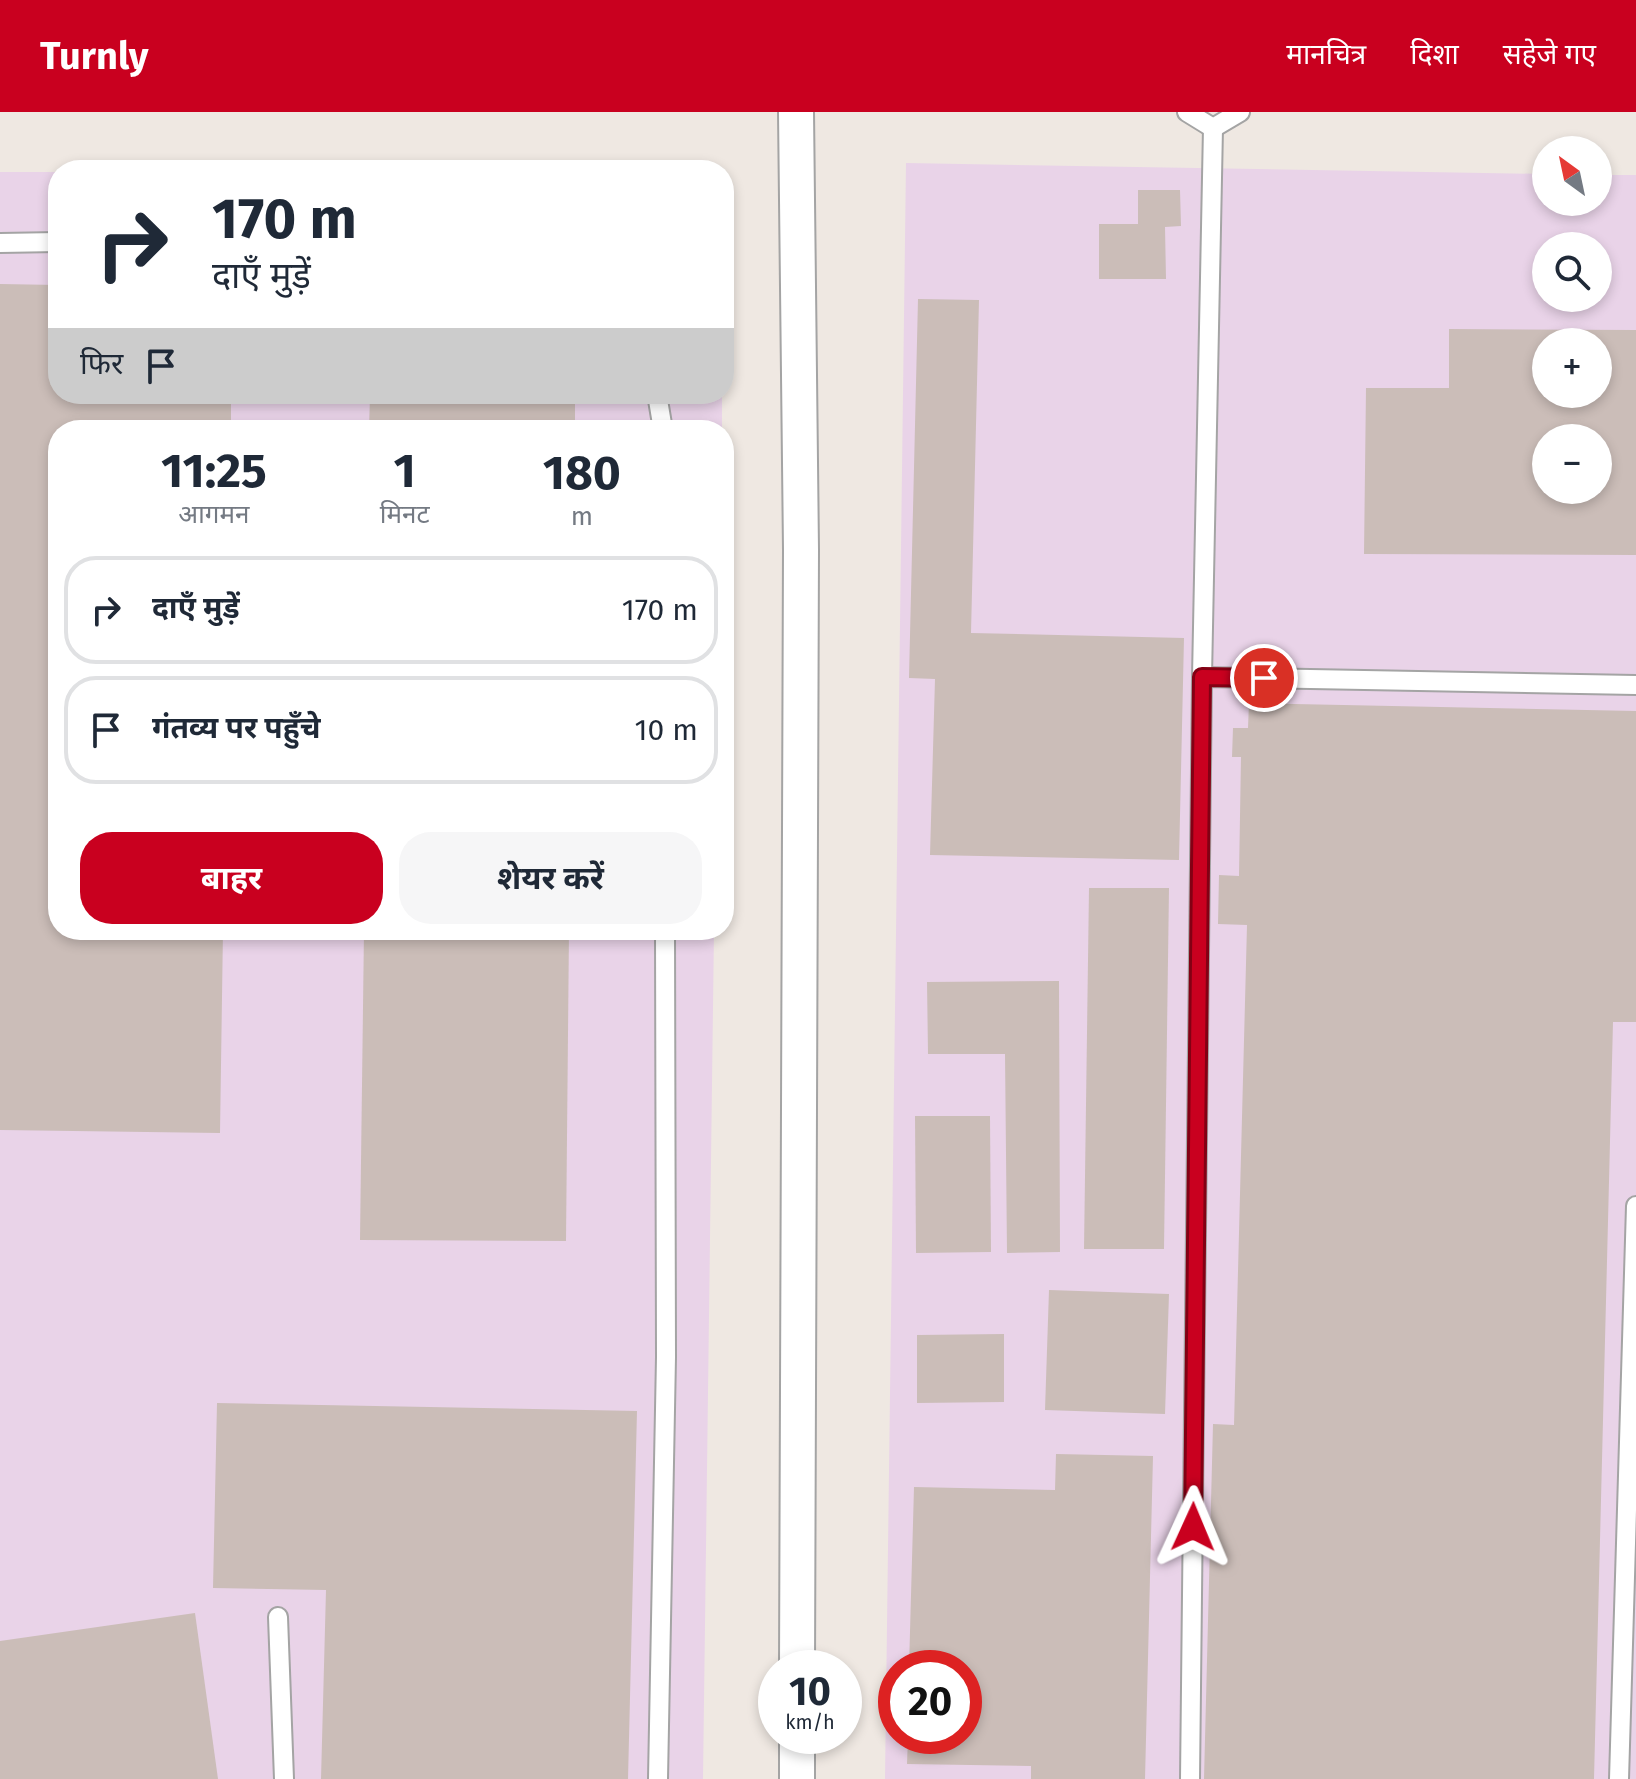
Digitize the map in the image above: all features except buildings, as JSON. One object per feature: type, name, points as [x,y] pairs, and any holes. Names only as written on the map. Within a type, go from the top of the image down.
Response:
[{"type":"street","points":[[796,112],[801,550],[797,1650]]},
{"type":"street","points":[[797,1754],[797,1779]]},
{"type":"lane","points":[[1187,112],[1213,128]]},
{"type":"lane","points":[[1213,128],[1240,112]]},
{"type":"lane","points":[[1190,1779],[1202,677],[1213,128]]},
{"type":"lane","points":[[0,243],[48,242]]},
{"type":"lane","points":[[1202,677],[1636,685]]},
{"type":"lane","points":[[658,1779],[666,1357],[665,940]]},
{"type":"lane","points":[[1619,1779],[1630,1600],[1636,1206]]},
{"type":"lane","points":[[278,1617],[284,1779]]},
{"type":"shaded area","points":[[906,163],[1532,174],[1532,216],[1612,216],[1612,175],[1636,175],[1636,1779],[885,1779],[885,1754],[982,1754],[982,1650],[887,1650]]},
{"type":"shaded area","points":[[0,172],[48,172],[48,404],[722,404],[722,420],[48,420],[48,940],[714,940],[703,1779],[0,1779]]},
{"type":"route","points":[[1193,1527],[1202,677],[1264,678]]}]
